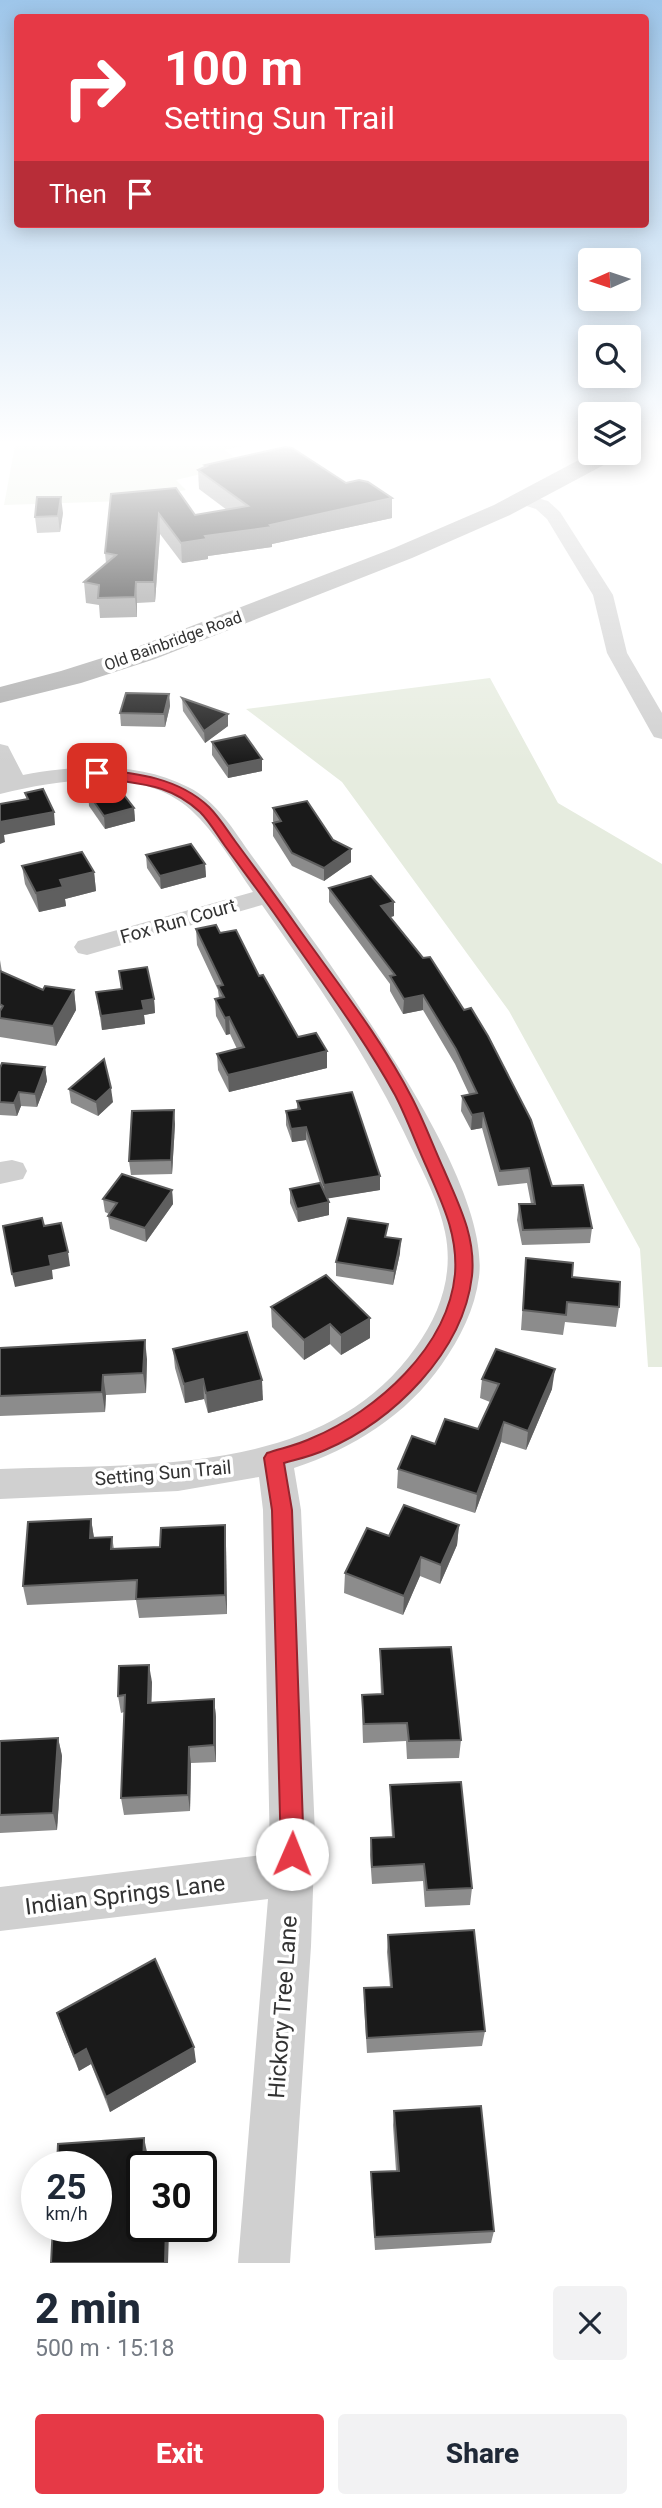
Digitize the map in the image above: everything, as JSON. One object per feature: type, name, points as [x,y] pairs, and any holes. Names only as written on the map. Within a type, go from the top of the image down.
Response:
[{"type":"main road","name":"Old Bainbridge Road","points":[[0,695],[71,677],[146,653],[406,552]]},
{"type":"street","points":[[576,552],[603,595],[617,653],[662,732]]},
{"type":"street","points":[[0,751],[8,785]]},
{"type":"street","name":"Setting Sun Trail","points":[[0,1484],[172,1476],[232,1468],[319,1444],[354,1424],[403,1388],[427,1362],[446,1333],[457,1307],[463,1275],[464,1248],[459,1224],[444,1185],[403,1097],[367,1038],[269,895],[205,810],[146,769],[69,774],[8,785]]},
{"type":"street","name":"Fox Run Court","points":[[87,947],[269,895]]},
{"type":"street","name":"Hickory Tree Lane","points":[[264,2263],[288,1946],[293,1820],[282,1510],[274,1458]]},
{"type":"street","name":"Indian Springs Lane","points":[[0,1909],[291,1874]]},
{"type":"shaded area","points":[[490,678],[558,803],[662,864],[662,1367],[648,1367],[640,1249],[509,1011],[342,782],[246,709]]},
{"type":"building","points":[[156,552],[154,582],[136,582],[135,597],[98,598],[99,585],[84,582],[116,555],[105,553]]},
{"type":"building","points":[[126,693],[169,694],[164,714],[120,713]]},
{"type":"building","points":[[182,698],[228,714],[204,731]]},
{"type":"building","points":[[245,735],[262,759],[228,766],[212,742]]},
{"type":"building","points":[[117,786],[134,808],[104,816],[88,793]]},
{"type":"building","points":[[43,789],[54,812],[0,822],[0,804],[28,799],[25,793]]},
{"type":"building","points":[[307,801],[333,840],[351,849],[324,868],[292,853],[273,823],[281,821],[273,808]]},
{"type":"building","points":[[191,844],[205,864],[160,876],[146,855]]},
{"type":"building","points":[[82,852],[94,872],[60,880],[63,887],[36,893],[22,866]]},
{"type":"building","points":[[371,876],[394,902],[381,906],[423,958],[430,957],[464,1010],[471,1008],[488,1036],[531,1120],[552,1186],[583,1185],[592,1228],[523,1230],[519,1204],[535,1204],[529,1168],[500,1171],[483,1113],[472,1115],[462,1096],[477,1093],[456,1049],[423,995],[404,999],[390,976],[395,975],[329,888]]},
{"type":"building","points":[[216,925],[220,933],[236,930],[259,976],[263,975],[298,1037],[316,1033],[327,1051],[228,1075],[217,1054],[244,1047],[229,1017],[225,1018],[215,999],[224,997],[218,986],[223,985],[196,929]]},
{"type":"building","points":[[147,967],[154,999],[142,1001],[144,1010],[101,1016],[96,992],[122,989],[119,971]]},
{"type":"building","points":[[0,971],[43,990],[45,986],[74,990],[53,1026],[0,1018],[3,1006],[0,1004]]},
{"type":"building","points":[[104,1059],[111,1088],[96,1102],[69,1089]]},
{"type":"building","points":[[2,1063],[45,1067],[35,1094],[19,1092],[14,1103],[0,1102]]},
{"type":"building","points":[[352,1092],[380,1176],[324,1185],[306,1127],[291,1129],[286,1111],[300,1109],[297,1101]]},
{"type":"building","points":[[174,1110],[171,1160],[129,1161],[132,1111]]},
{"type":"building","points":[[122,1174],[172,1190],[145,1228],[108,1216],[117,1203],[103,1199]]},
{"type":"building","points":[[320,1183],[329,1202],[297,1209],[290,1189]]},
{"type":"building","points":[[42,1218],[44,1226],[61,1223],[68,1252],[49,1256],[51,1266],[12,1274],[3,1226]]},
{"type":"building","points":[[348,1218],[388,1224],[385,1237],[401,1239],[394,1271],[336,1262]]},
{"type":"building","points":[[526,1258],[573,1263],[572,1277],[620,1282],[619,1307],[567,1302],[566,1315],[523,1310]]},
{"type":"building","points":[[326,1275],[370,1318],[341,1335],[330,1324],[304,1340],[271,1307]]},
{"type":"building","points":[[247,1332],[262,1380],[206,1393],[203,1379],[184,1384],[173,1349]]},
{"type":"building","points":[[145,1340],[143,1373],[103,1375],[102,1392],[0,1396],[0,1348]]},
{"type":"building","points":[[496,1349],[555,1369],[528,1431],[504,1422],[477,1494],[398,1469],[412,1436],[435,1444],[445,1419],[478,1429],[499,1384],[482,1379]]},
{"type":"building","points":[[404,1505],[459,1525],[441,1565],[421,1557],[404,1596],[345,1573],[367,1528],[389,1536]]},
{"type":"building","points":[[91,1519],[90,1538],[112,1537],[111,1549],[160,1547],[161,1528],[225,1525],[225,1595],[136,1599],[137,1580],[23,1586],[28,1522]]},
{"type":"building","points":[[451,1647],[461,1740],[409,1741],[407,1723],[364,1724],[362,1695],[383,1694],[380,1649]]},
{"type":"building","points":[[149,1665],[148,1703],[214,1699],[214,1745],[189,1747],[188,1795],[121,1798],[125,1695],[118,1696],[119,1666]]},
{"type":"building","points":[[58,1738],[53,1813],[0,1815],[0,1741]]},
{"type":"building","points":[[461,1782],[472,1888],[427,1890],[424,1864],[372,1867],[371,1838],[394,1837],[390,1785]]},
{"type":"building","points":[[474,1930],[485,2031],[367,2038],[364,1988],[392,1987],[388,1935]]},
{"type":"building","points":[[155,1959],[194,2047],[106,2097],[86,2049],[74,2056],[57,2013]]},
{"type":"building","points":[[481,2106],[494,2231],[375,2237],[371,2172],[399,2171],[394,2111]]},
{"type":"building","points":[[144,2138],[144,2151],[126,2151],[126,2242],[166,2242],[165,2263],[51,2263],[52,2242],[112,2242],[112,2151],[58,2151],[58,2144]]},
{"type":"route","points":[[97,773],[140,778],[179,791],[205,810],[269,895],[367,1038],[403,1097],[444,1185],[459,1224],[464,1248],[463,1275],[457,1307],[446,1333],[427,1362],[403,1388],[360,1421],[319,1444],[274,1458],[282,1510],[292,1854]]}]
